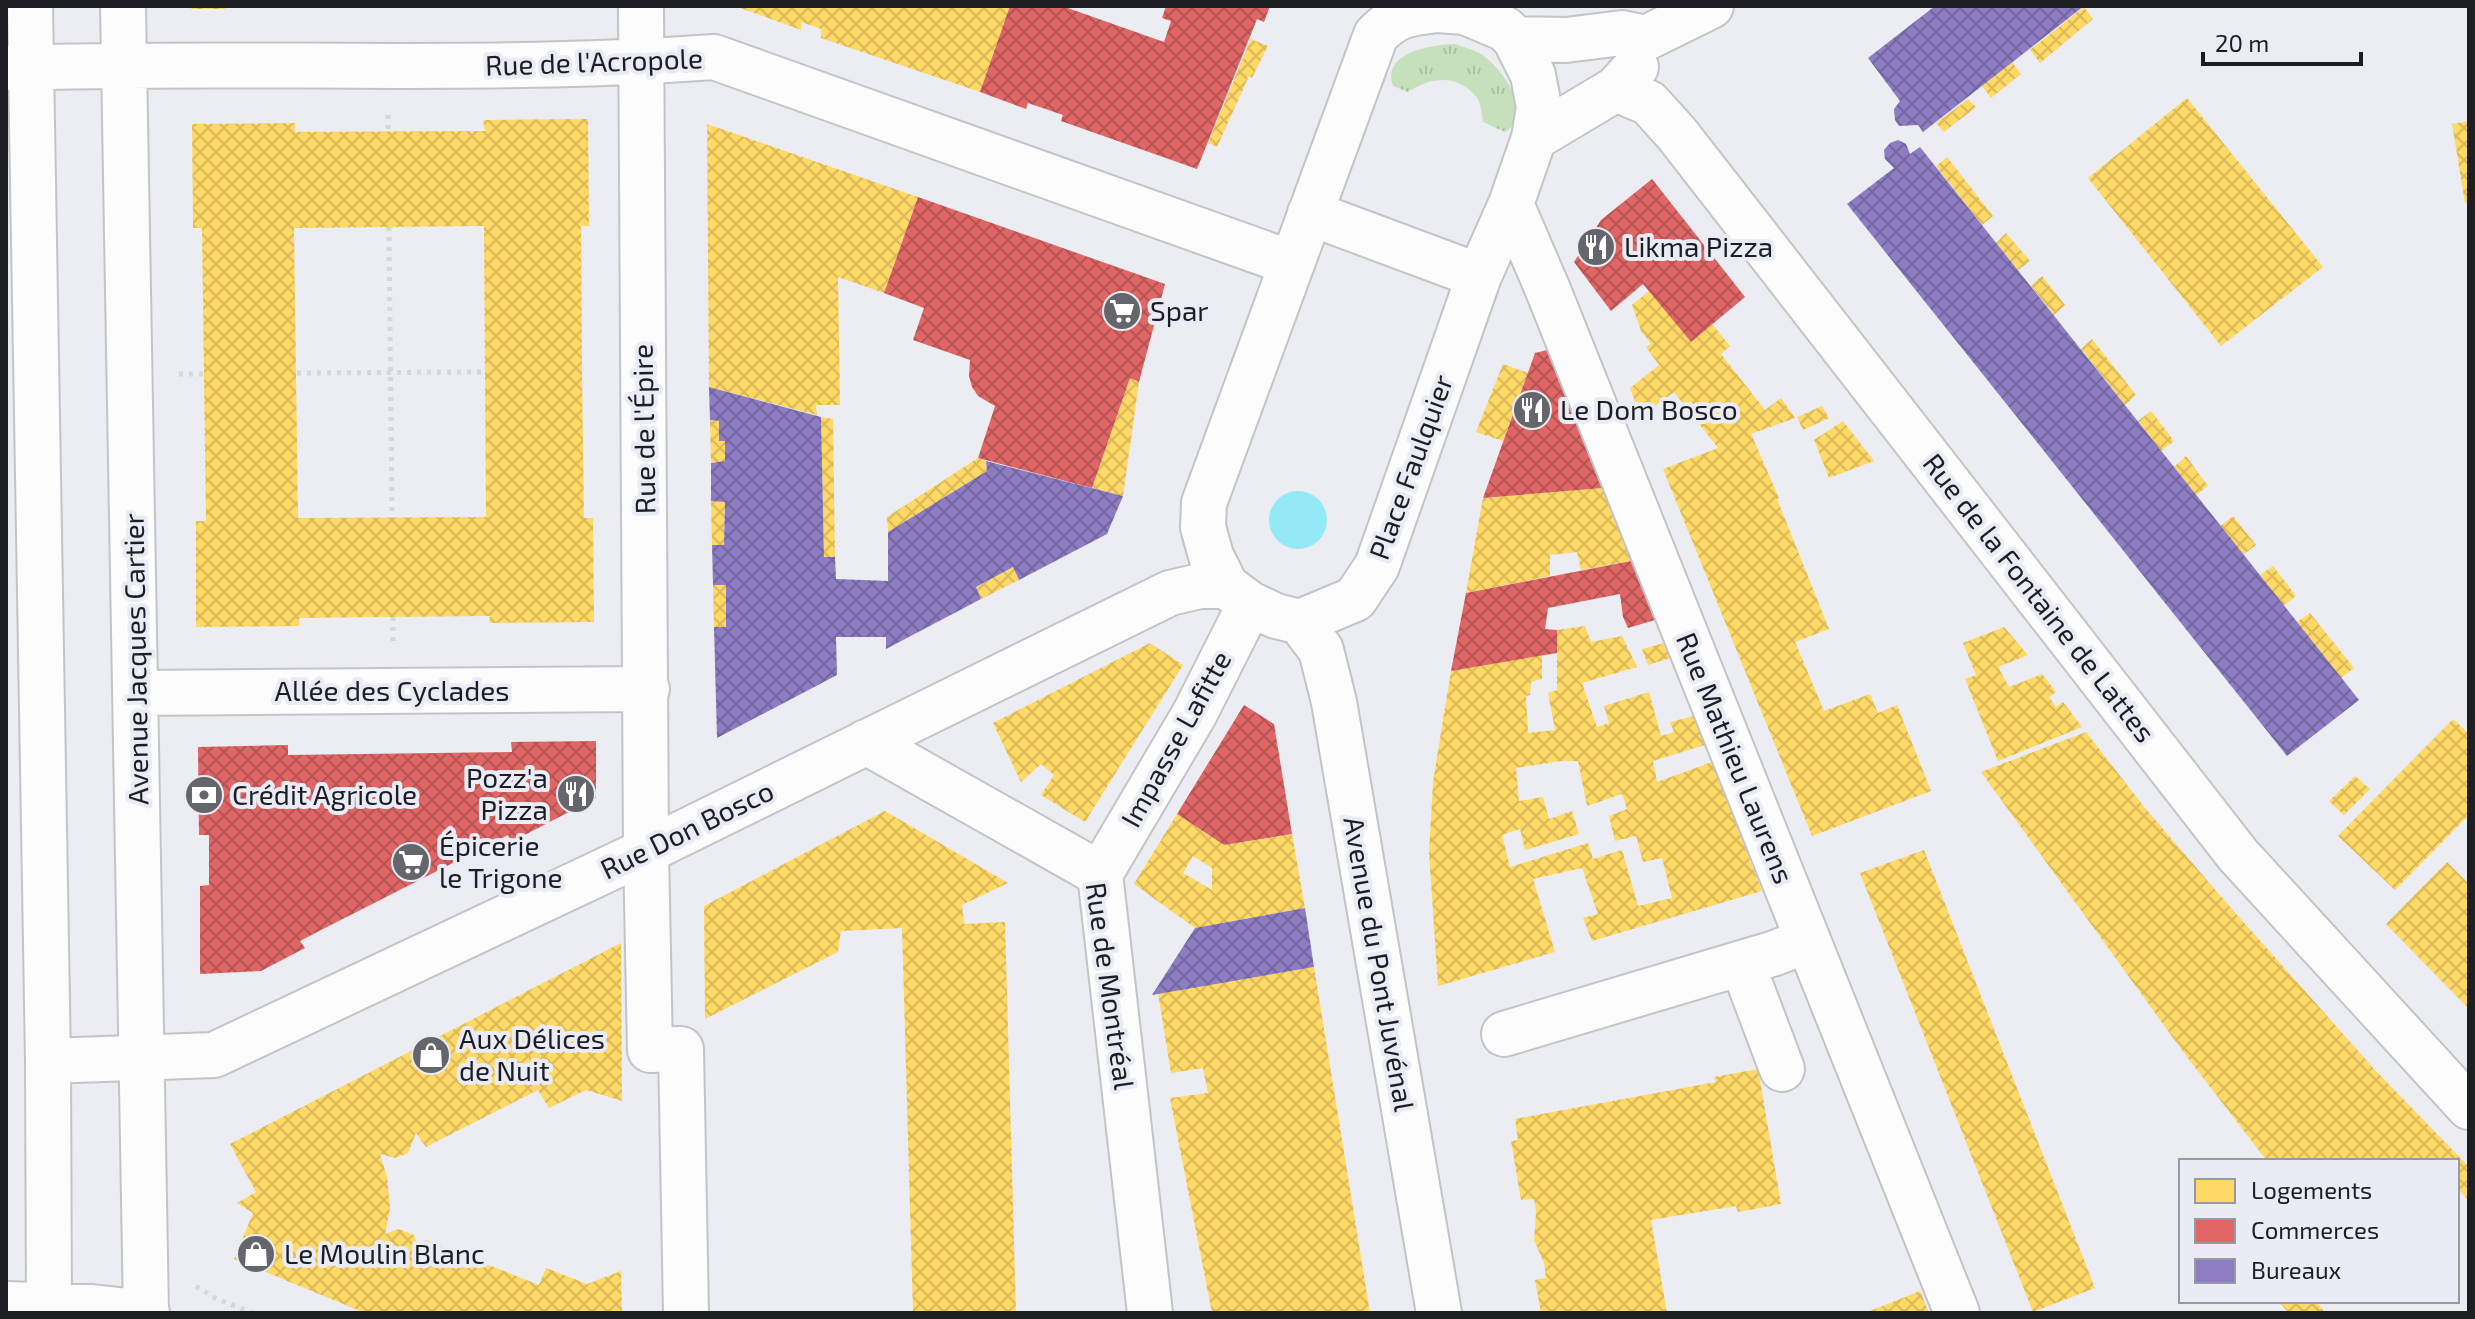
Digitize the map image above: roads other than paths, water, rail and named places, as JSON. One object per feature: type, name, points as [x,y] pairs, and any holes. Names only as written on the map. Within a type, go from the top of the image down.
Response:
[{"type":"street","points":[[30,6],[18,68],[20,382],[48,1061],[49,1309]]},
{"type":"street","name":"Avenue Jacques Cartier","points":[[123,6],[146,1313]]},
{"type":"street","name":"Rue de l'Épire","points":[[641,6],[650,1050],[681,1049],[686,1313]]},
{"type":"street","points":[[1300,622],[1276,616],[1238,595],[1211,556],[1203,527],[1204,503],[1376,35],[1398,11],[1465,12],[1505,29],[1515,39],[1566,40],[1622,33],[1711,6]]},
{"type":"street","points":[[1534,138],[1616,89],[1636,67],[1652,22]]},
{"type":"street","name":"Place Faulquier","points":[[1300,622],[1355,599],[1377,566],[1479,276],[1511,204],[1534,138],[1539,107],[1533,75],[1515,39]]},
{"type":"street","name":"Rue de l'Acropole","points":[[18,68],[388,67],[641,62],[714,57],[1291,263]]},
{"type":"street","name":"Rue de la Fontaine de Lattes","points":[[1616,89],[1649,103],[1677,134],[2238,855],[2469,1107]]},
{"type":"street","name":"Rue Mathieu Laurens","points":[[1511,204],[1957,1313]]},
{"type":"street","points":[[1310,213],[1479,276]]},
{"type":"street","name":"Rue Don Bosco","points":[[48,1061],[214,1055],[646,851],[1170,593],[1200,586],[1238,595]]},
{"type":"street","name":"Impasse Lafitte","points":[[1100,874],[1195,713],[1238,595]]},
{"type":"street","name":"Avenue du Pont Juvénal","points":[[1300,622],[1321,650],[1334,702],[1439,1313]]},
{"type":"street","name":"Allée des Cyclades","points":[[137,693],[647,689]]},
{"type":"street","name":"Rue de Montréal","points":[[866,742],[1100,874],[1150,1313]]},
{"type":"street","points":[[1504,1034],[1742,963],[1808,940]]},
{"type":"street","points":[[1742,963],[1782,1069]]},
{"type":"street","points":[[6,1304],[49,1309],[92,1307],[146,1313]]},
{"type":"water","points":[[1298,491],[1319,499],[1327,520],[1319,541],[1298,549],[1277,541],[1269,520],[1277,499]]},
{"type":"place","name":"Likma Pizza","points":[[1596,247]]},
{"type":"place","name":"Spar","points":[[1122,311]]},
{"type":"place","name":"Le Dom Bosco","points":[[1532,410]]},
{"type":"place","name":"Pozz'a Pizza","points":[[576,794]]},
{"type":"place","name":"Crédit Agricole","points":[[204,795]]},
{"type":"place","name":"Épicerie le Trigone","points":[[411,862]]},
{"type":"place","name":"Aux Délices de Nuit","points":[[431,1055]]},
{"type":"place","name":"Le Moulin Blanc","points":[[256,1254]]}]
